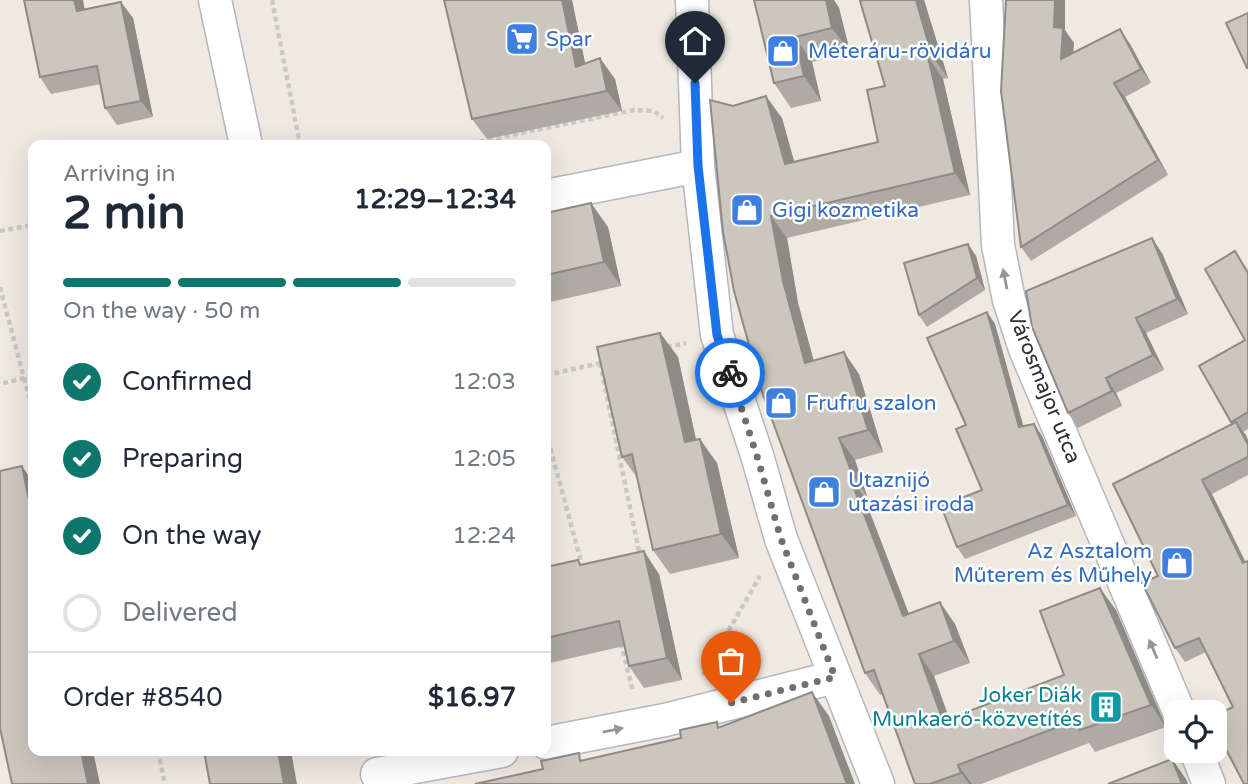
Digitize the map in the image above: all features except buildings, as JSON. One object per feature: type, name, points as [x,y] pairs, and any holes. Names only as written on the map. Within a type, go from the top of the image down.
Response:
[{"type":"street","points":[[215,0],[245,140]]},
{"type":"street","points":[[692,0],[698,166],[717,335],[781,539],[878,784]]},
{"type":"street","name":"Városmajor utca","points":[[986,0],[998,245],[1009,300],[1025,349],[1175,700]]},
{"type":"street","points":[[551,195],[698,166]]},
{"type":"street","points":[[551,742],[642,725],[835,677]]},
{"type":"street","points":[[376,770],[469,756]]},
{"type":"street","points":[[1201,763],[1209,784]]},
{"type":"path","points":[[272,0],[299,140]]},
{"type":"path","points":[[487,140],[634,110],[654,111],[668,122]]},
{"type":"path","points":[[0,231],[28,226]]},
{"type":"path","points":[[0,288],[28,393]]},
{"type":"path","points":[[665,348],[717,335]]},
{"type":"path","points":[[551,374],[613,360]]},
{"type":"path","points":[[600,363],[640,556],[629,559]]},
{"type":"path","points":[[0,384],[24,378]]},
{"type":"path","points":[[551,451],[583,570],[592,579]]},
{"type":"path","points":[[679,716],[781,539]]},
{"type":"path","points":[[571,573],[594,567]]},
{"type":"path","points":[[619,634],[642,725]]},
{"type":"path","points":[[159,756],[165,784]]},
{"type":"way so far","points":[[730,373],[781,539],[835,677],[731,703]]},
{"type":"place","name":"Spar","points":[[522,39]]},
{"type":"place","name":"Méteráru-rövidáru","points":[[783,51]]},
{"type":"place","name":"Gigi kozmetika","points":[[747,210]]},
{"type":"place","name":"Frufru szalon","points":[[781,403]]},
{"type":"place","name":"Utaznijó utazási iroda","points":[[824,492]]},
{"type":"place","name":"Az Asztalom Műterem és Műhely","points":[[1177,563]]},
{"type":"place","name":"Joker Diák Munkaerő-közvetítés","points":[[1106,707]]},
{"type":"route","points":[[695,83],[698,166],[717,335],[730,373]]}]
